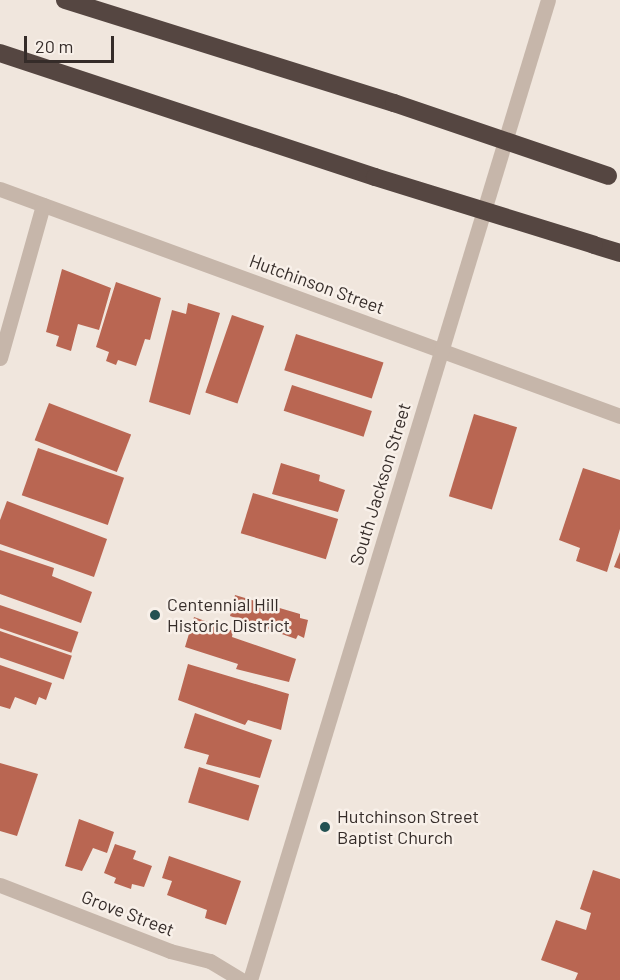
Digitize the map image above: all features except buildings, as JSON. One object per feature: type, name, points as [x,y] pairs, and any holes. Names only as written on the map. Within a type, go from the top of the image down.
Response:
[{"type":"highway","points":[[65,0],[394,103],[616,178]]},
{"type":"highway","points":[[0,52],[375,177],[620,253]]},
{"type":"street","name":"South Jackson Street","points":[[250,980],[423,408],[444,352],[548,0]]},
{"type":"street","name":"Hutchinson Street","points":[[0,189],[620,416]]},
{"type":"street","points":[[0,358],[43,205]]},
{"type":"street","name":"Grove Street","points":[[0,885],[170,951],[210,961],[242,980]]},
{"type":"place","name":"Centennial Hill Historic District","points":[[155,615]]},
{"type":"place","name":"Hutchinson Street Baptist Church","points":[[325,827]]}]
